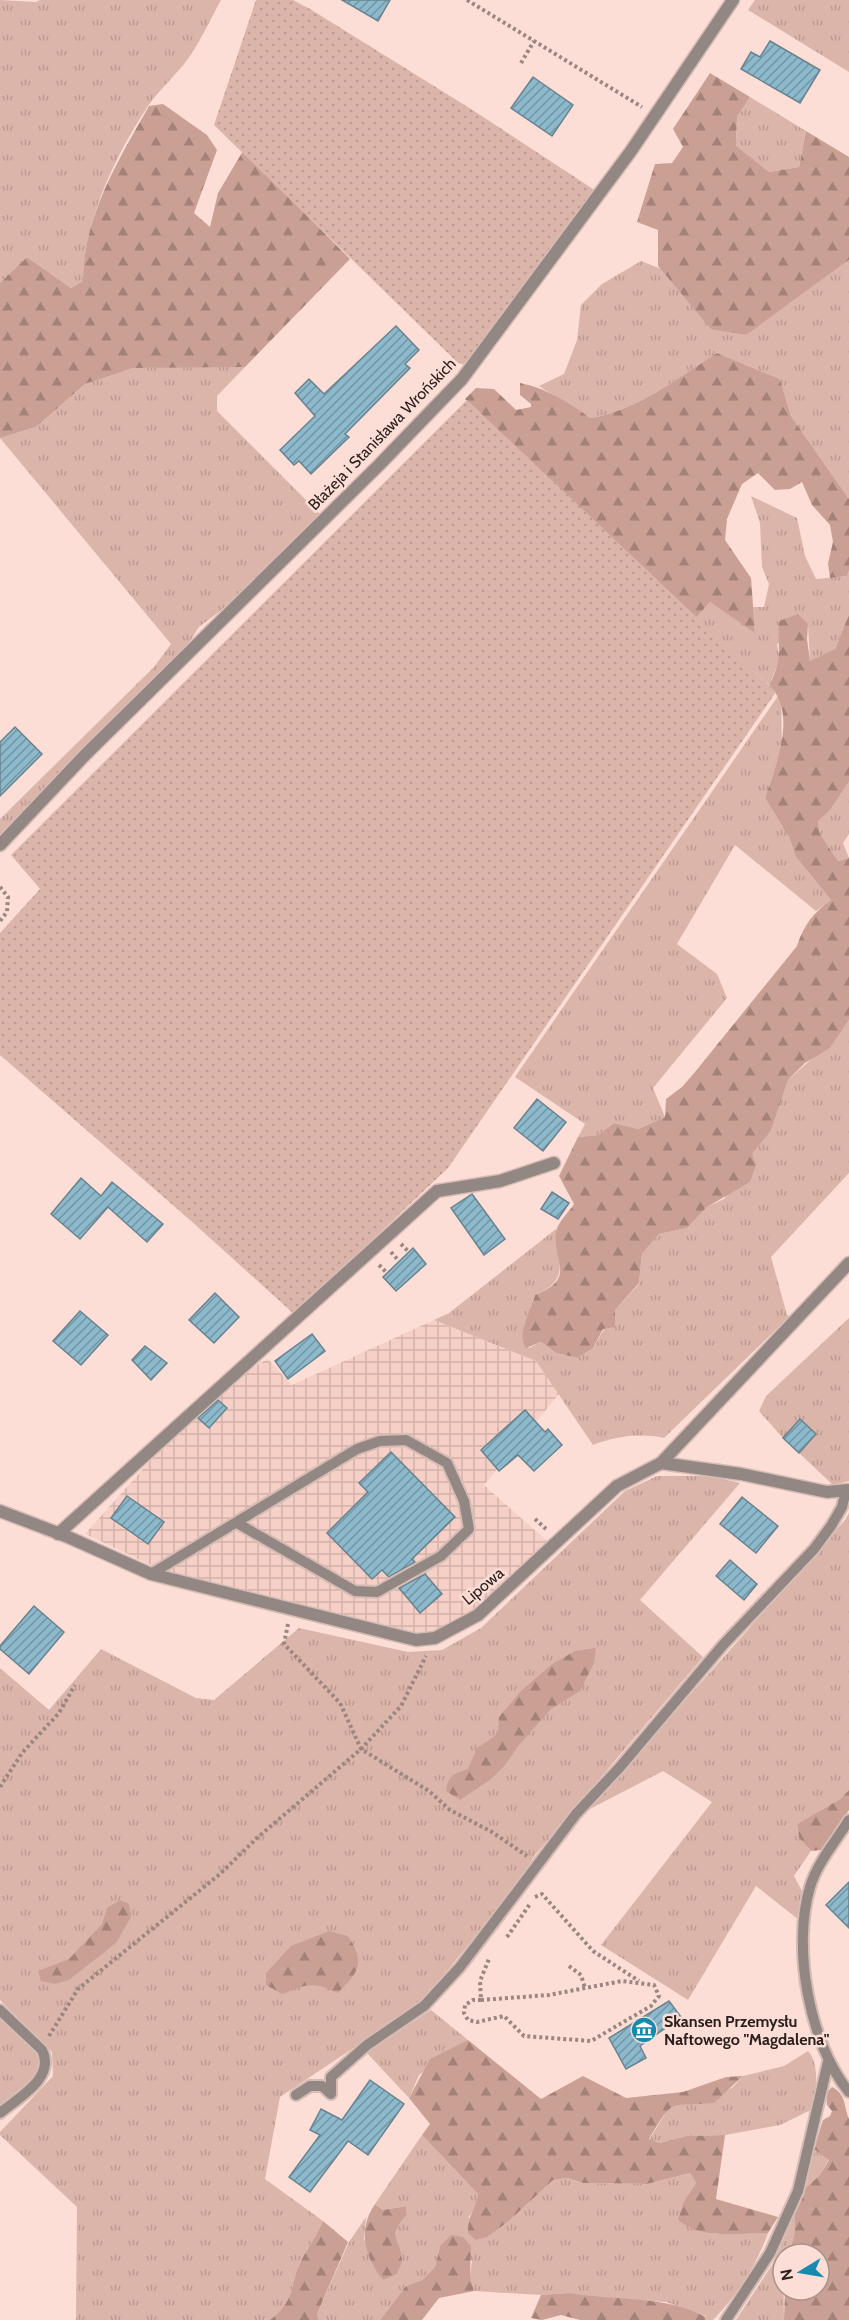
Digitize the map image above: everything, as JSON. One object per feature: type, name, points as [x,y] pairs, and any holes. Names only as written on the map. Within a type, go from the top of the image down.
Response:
[{"type":"street","name":"Błażeja i Stanisława Wrońskich","points":[[0,845],[85,755],[379,465],[462,379],[656,115],[733,0]]},
{"type":"street","points":[[58,1534],[437,1191],[500,1181],[554,1163]]},
{"type":"street","name":"Lipowa","points":[[0,1511],[151,1574],[416,1640],[435,1638],[478,1615],[617,1486],[662,1463],[849,1263]]},
{"type":"street","points":[[662,1463],[741,1474],[827,1492],[847,1490]]},
{"type":"lane","points":[[151,1574],[357,1449],[380,1441],[406,1440],[447,1463],[464,1501],[469,1529],[441,1556],[377,1592],[355,1592],[237,1522]]},
{"type":"lane","points":[[296,2095],[310,2086],[322,2085],[331,2094],[331,2077],[339,2069],[367,2045],[430,2000],[485,1936],[576,1814],[620,1767],[723,1645],[814,1549],[842,1507],[847,1490]]},
{"type":"lane","points":[[849,1820],[818,1869],[810,1887],[805,1914],[804,1976],[828,2062],[849,2092]]},
{"type":"lane","points":[[0,2010],[42,2050],[46,2058],[45,2070],[40,2078],[0,2113]]},
{"type":"lane","points":[[726,2320],[770,2253],[798,2191],[828,2062]]},
{"type":"path","points":[[467,0],[656,115]]},
{"type":"path","points":[[521,63],[534,41]]},
{"type":"path","points":[[0,887],[8,897],[7,912],[0,921]]},
{"type":"path","points":[[291,1609],[284,1644],[339,1703],[362,1749],[429,1791],[450,1810],[520,1851],[536,1866]]},
{"type":"path","points":[[42,2050],[54,2024],[78,1989],[220,1874],[257,1838],[362,1749],[401,1706],[435,1638]]},
{"type":"path","points":[[0,1787],[22,1753],[59,1713],[75,1685]]},
{"type":"path","points":[[502,1943],[530,1908],[530,1899],[542,1894],[593,1951],[639,1981],[657,1988],[659,1996],[651,2006],[591,2041],[524,2036],[504,2016],[477,2022],[468,2020],[464,2013],[465,2005],[473,2000],[549,1995],[608,1982],[639,1981]]},
{"type":"path","points":[[481,2000],[480,1981],[488,1960],[495,1952]]},
{"type":"path","points":[[569,1966],[581,1975],[585,1988]]},
{"type":"shaded area","points":[[434,1320],[536,1361],[559,1394],[484,1485],[548,1542],[475,1613],[444,1631],[422,1637],[172,1575],[85,1534],[175,1433],[213,1395],[260,1363],[268,1359],[292,1385]]},
{"type":"green space","points":[[0,0],[36,2],[40,0],[221,0],[192,53],[148,106],[124,145],[95,213],[84,259],[83,281],[71,288],[27,257],[0,283]]},
{"type":"green space","points":[[256,0],[293,0],[310,9],[471,109],[596,191],[464,365],[457,362],[214,125]]},
{"type":"green space","points":[[755,0],[849,0],[849,72],[748,10]]},
{"type":"green space","points":[[710,73],[750,97],[737,117],[736,146],[769,172],[799,167],[806,131],[849,157],[849,260],[746,335],[711,329],[658,266],[658,230],[637,222],[655,164],[672,163],[683,147],[673,129]]},
{"type":"green space","points":[[750,97],[806,131],[799,167],[769,172],[736,147],[737,117]]},
{"type":"green space","points":[[163,104],[207,135],[217,150],[194,213],[210,227],[218,193],[243,151],[350,259],[245,367],[133,368],[85,384],[36,427],[0,438],[0,283],[27,257],[71,288],[83,281],[89,234],[104,190],[149,106]]},
{"type":"green space","points":[[849,260],[849,499],[791,416],[780,379],[717,353],[640,401],[590,418],[539,386],[564,374],[577,340],[581,305],[602,284],[641,261],[661,269],[686,299],[745,335]]},
{"type":"green space","points":[[717,353],[780,379],[791,416],[849,499],[849,571],[847,576],[830,578],[828,563],[833,542],[830,525],[812,505],[802,482],[790,489],[775,490],[758,473],[742,484],[727,519],[725,540],[751,578],[755,633],[710,602],[696,618],[465,399],[476,388],[494,389],[516,410],[531,407],[531,404],[520,395],[520,383],[557,396],[590,418],[640,401]]},
{"type":"green space","points":[[234,365],[245,367],[217,396],[217,411],[320,514],[240,596],[199,627],[181,655],[0,841],[0,819],[154,667],[171,644],[0,438],[36,427],[85,384],[103,377],[133,368]]},
{"type":"green space","points":[[467,400],[776,692],[448,1168],[294,1314],[0,1055],[0,933],[40,889],[11,855]]},
{"type":"green space","points":[[751,496],[797,518],[805,556],[816,579],[847,576],[849,571],[849,614],[835,649],[810,662],[808,624],[777,644],[780,660],[769,685],[696,618],[710,602],[755,632],[753,607],[764,607],[769,584],[762,567],[760,523]]},
{"type":"green space","points":[[798,614],[808,624],[807,639],[810,661],[835,649],[849,614],[849,782],[830,810],[818,821],[820,834],[838,861],[849,858],[849,1020],[830,1048],[805,1063],[788,1080],[771,1131],[752,1154],[756,1165],[750,1182],[707,1207],[687,1228],[659,1234],[642,1254],[639,1283],[615,1310],[615,1327],[603,1329],[593,1348],[578,1358],[556,1353],[541,1342],[526,1348],[523,1342],[523,1329],[535,1295],[548,1289],[556,1282],[559,1275],[556,1232],[574,1204],[559,1176],[578,1137],[598,1135],[614,1123],[638,1129],[665,1117],[666,1099],[682,1087],[695,1072],[797,946],[810,920],[831,900],[796,857],[789,837],[765,798],[782,740],[782,710],[778,697],[769,685],[777,668],[779,621]]},
{"type":"green space","points":[[778,696],[781,699],[782,748],[765,798],[789,837],[796,857],[831,900],[816,911],[735,845],[677,944],[717,974],[727,998],[653,1088],[665,1117],[638,1129],[614,1123],[598,1135],[578,1137],[585,1124],[515,1077]]},
{"type":"green space","points":[[849,782],[849,834],[843,843],[849,858],[838,861],[820,834],[818,820],[830,810]]},
{"type":"green space","points":[[849,1020],[849,1173],[771,1257],[787,1315],[790,1316],[664,1438],[628,1436],[593,1445],[536,1361],[434,1320],[449,1313],[556,1229],[560,1267],[554,1282],[547,1289],[535,1295],[524,1325],[529,1348],[541,1342],[556,1353],[578,1358],[593,1348],[615,1310],[639,1284],[642,1254],[659,1234],[687,1228],[707,1207],[724,1199],[752,1154],[771,1131],[788,1080],[815,1056],[830,1048]]},
{"type":"green space","points":[[849,1318],[849,1481],[833,1485],[799,1453],[816,1435],[800,1420],[783,1438],[759,1411],[766,1396]]},
{"type":"green space","points":[[657,1476],[710,1476],[740,1483],[640,1600],[703,1657],[535,1855],[515,1887],[421,2003],[280,2097],[265,2179],[323,2221],[302,2259],[285,2305],[270,2320],[76,2320],[77,2207],[0,2135],[0,2132],[53,2076],[52,2052],[0,2000],[0,1668],[49,1710],[101,1649],[196,1698],[214,1700],[299,1628],[408,1652],[442,1650],[481,1628],[625,1491]]},
{"type":"green space","points":[[849,1513],[849,1790],[840,1799],[797,1824],[799,1838],[811,1851],[794,1876],[802,1891],[799,1920],[756,1886],[688,2000],[601,1945],[712,1802],[663,1771],[588,1810]]},
{"type":"green space","points":[[596,1648],[594,1663],[580,1691],[551,1709],[491,1779],[460,1800],[446,1791],[452,1776],[468,1769],[477,1748],[498,1734],[499,1717],[520,1692],[552,1664],[575,1651]]},
{"type":"green space","points":[[849,1790],[849,1810],[821,1850],[811,1851],[799,1838],[797,1824],[840,1799]]},
{"type":"green space","points":[[120,1900],[129,1904],[131,1917],[116,1943],[69,1980],[55,1984],[41,1981],[38,1971],[69,1959],[102,1924],[107,1908]]},
{"type":"green space","points":[[329,1931],[348,1936],[357,1954],[358,1967],[338,1993],[310,1985],[282,1994],[266,1985],[266,1973],[291,1946]]},
{"type":"green space","points":[[431,2010],[468,2040],[452,2049],[419,2075],[409,2098],[366,2052]]},
{"type":"green space","points":[[0,2016],[34,2048],[40,2063],[39,2070],[32,2080],[0,2105]]},
{"type":"green space","points":[[468,2040],[541,2099],[583,2076],[626,2098],[683,2092],[726,2077],[743,2076],[714,2103],[674,2106],[664,2116],[649,2139],[659,2143],[687,2136],[725,2135],[716,2199],[778,2217],[768,2233],[709,2233],[687,2226],[678,2220],[684,2201],[696,2183],[690,2173],[647,2184],[583,2183],[567,2178],[553,2180],[510,2220],[487,2237],[476,2240],[468,2233],[469,2221],[478,2194],[422,2135],[430,2124],[409,2098],[430,2059]]},
{"type":"green space","points":[[808,2051],[816,2071],[813,2109],[780,2125],[725,2135],[687,2136],[659,2143],[649,2140],[669,2107],[678,2103],[696,2104],[732,2088],[743,2076],[784,2066]]},
{"type":"green space","points":[[832,2087],[840,2093],[849,2119],[849,2320],[784,2320],[785,2302],[831,2302],[831,2242],[792,2242],[795,2232],[795,2212],[805,2188],[819,2176],[829,2160],[814,2149],[823,2120],[830,2116],[832,2111],[827,2105],[826,2093]]},
{"type":"green space","points":[[422,2135],[478,2194],[476,2206],[468,2218],[510,2220],[553,2180],[567,2178],[583,2183],[647,2184],[690,2173],[696,2183],[684,2201],[714,2234],[768,2233],[745,2280],[713,2320],[705,2320],[706,2316],[666,2302],[596,2298],[569,2293],[541,2295],[474,2291],[470,2275],[472,2261],[440,2246],[435,2267],[422,2280],[406,2286],[380,2320],[319,2320],[317,2314],[349,2242],[366,2217],[364,2240],[402,2261],[395,2241],[396,2226],[407,2215],[406,2206],[383,2210],[375,2204]]},
{"type":"green space","points":[[814,2149],[829,2159],[819,2176],[805,2188]]},
{"type":"green space","points":[[375,2204],[383,2210],[406,2206],[407,2215],[396,2232],[402,2260],[397,2274],[383,2280],[372,2262],[366,2243],[366,2224]]},
{"type":"green space","points":[[795,2212],[795,2232],[792,2242],[782,2242]]},
{"type":"green space","points":[[323,2221],[348,2242],[317,2314],[319,2320],[270,2320],[289,2298],[298,2268]]},
{"type":"green space","points":[[451,2235],[463,2237],[471,2246],[470,2275],[474,2291],[439,2298],[422,2320],[380,2320],[406,2286],[422,2280],[435,2267],[440,2246]]},
{"type":"green space","points":[[771,2267],[771,2302],[784,2302],[784,2320],[736,2320]]},
{"type":"green space","points":[[569,2293],[657,2302],[674,2305],[706,2317],[705,2320],[580,2320],[561,2315],[542,2320],[531,2318],[541,2295]]},
{"type":"building","points":[[342,0],[390,0],[378,21]]},
{"type":"building","points":[[770,41],[820,70],[800,103],[741,69],[751,52],[760,57]]},
{"type":"building","points":[[533,77],[573,105],[552,136],[511,108]]},
{"type":"building","points":[[396,326],[419,350],[405,364],[410,368],[345,434],[349,437],[311,474],[299,461],[294,465],[280,450],[315,416],[295,393],[309,379],[324,394]]},
{"type":"building","points":[[15,727],[42,754],[0,796],[0,742]]},
{"type":"building","points":[[537,1099],[566,1122],[543,1151],[514,1128]]},
{"type":"building","points":[[81,1178],[101,1196],[112,1182],[163,1224],[147,1242],[108,1207],[80,1239],[51,1214]]},
{"type":"building","points":[[552,1192],[569,1203],[558,1219],[541,1209]]},
{"type":"building","points":[[472,1194],[505,1239],[484,1255],[451,1208]]},
{"type":"building","points":[[413,1248],[426,1264],[396,1291],[383,1277]]},
{"type":"building","points":[[215,1293],[239,1317],[214,1343],[189,1320]]},
{"type":"building","points":[[80,1311],[108,1335],[81,1365],[53,1341]]},
{"type":"building","points":[[312,1334],[325,1351],[288,1379],[275,1361]]},
{"type":"building","points":[[145,1346],[167,1363],[151,1380],[132,1360]]},
{"type":"building","points":[[218,1400],[227,1408],[209,1428],[198,1418]]},
{"type":"building","points":[[525,1410],[545,1432],[548,1429],[562,1445],[534,1471],[518,1455],[499,1471],[481,1450]]},
{"type":"building","points":[[800,1419],[816,1434],[799,1453],[783,1438]]},
{"type":"building","points":[[391,1452],[455,1517],[412,1559],[415,1562],[389,1577],[382,1570],[372,1579],[327,1533],[368,1492],[359,1483]]},
{"type":"building","points":[[127,1496],[164,1522],[148,1544],[111,1518]]},
{"type":"building","points":[[742,1497],[778,1526],[756,1553],[720,1524]]},
{"type":"building","points":[[730,1560],[757,1584],[744,1600],[716,1576]]},
{"type":"building","points":[[425,1574],[442,1594],[420,1613],[399,1588]]},
{"type":"building","points":[[34,1606],[64,1632],[29,1674],[0,1649],[0,1646]]},
{"type":"building","points":[[849,1882],[849,1928],[826,1905]]},
{"type":"building","points":[[669,2001],[681,2017],[640,2046],[646,2058],[626,2069],[609,2038]]},
{"type":"building","points":[[370,2080],[404,2104],[368,2155],[348,2141],[310,2192],[289,2177],[320,2135],[310,2130],[321,2109],[342,2120]]},
{"type":"place","name":"Skansen Przemysłu Naftowego \"Magdalena\"","points":[[644,2030]]}]
